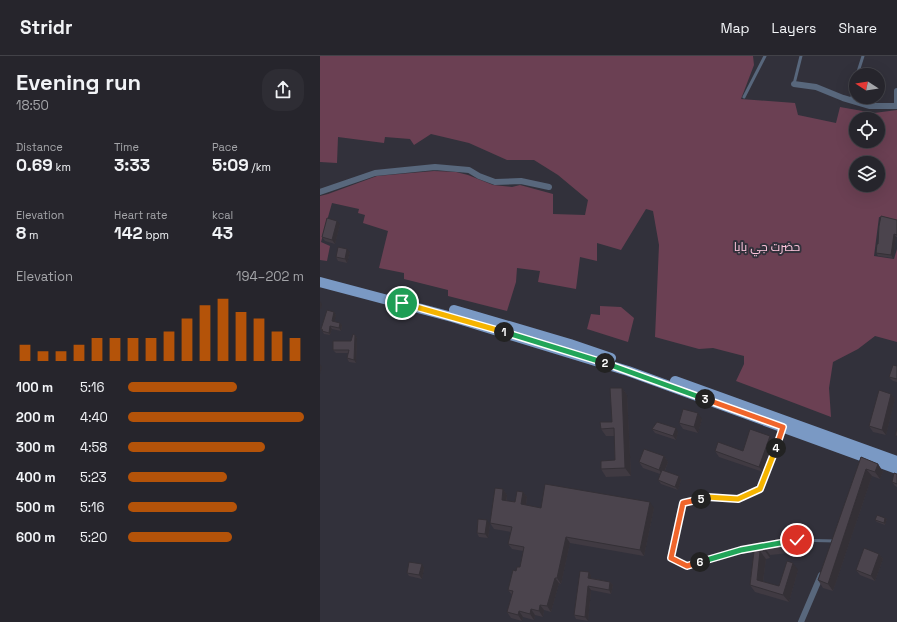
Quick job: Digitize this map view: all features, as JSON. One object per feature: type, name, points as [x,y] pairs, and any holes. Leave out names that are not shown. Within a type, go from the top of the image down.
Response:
[{"type":"main road","points":[[320,276],[458,311],[710,393],[785,424],[894,464]]},
{"type":"main road","points":[[320,282],[566,347]]},
{"type":"main road","points":[[785,424],[863,460],[894,464]]},
{"type":"street","points":[[794,84],[816,86],[849,100]]},
{"type":"street","points":[[862,104],[870,106],[897,106],[897,91]]},
{"type":"street","points":[[320,192],[375,173],[435,167],[469,170],[479,176],[495,182],[521,181],[549,188]]},
{"type":"street","points":[[832,549],[838,534]]},
{"type":"street","points":[[801,622],[823,571]]},
{"type":"lane","points":[[744,97],[765,56]]},
{"type":"lane","points":[[794,84],[801,56]]},
{"type":"lane","points":[[860,68],[864,56]]},
{"type":"lane","points":[[762,546],[741,550],[687,566],[671,558],[683,503],[707,497],[738,499],[760,489],[785,424]]},
{"type":"lane","points":[[790,541],[835,541]]},
{"type":"green space","name":"حضرت جي بابا","points":[[320,56],[753,56],[754,65],[741,99],[795,103],[798,115],[836,123],[840,107],[868,112],[849,112],[849,148],[885,148],[885,112],[882,112],[897,110],[897,220],[879,217],[874,256],[894,259],[897,249],[897,342],[875,336],[858,349],[833,362],[829,388],[831,417],[736,381],[744,364],[744,356],[713,348],[699,349],[655,337],[659,245],[653,211],[646,209],[621,250],[597,243],[597,261],[580,257],[576,289],[538,282],[540,271],[517,268],[516,282],[507,311],[448,296],[448,290],[404,279],[404,273],[379,268],[388,231],[363,223],[365,215],[358,213],[359,209],[332,203],[321,242],[330,246],[327,261],[320,260],[320,196],[377,176],[434,171],[456,172],[493,185],[512,187],[520,185],[553,194],[553,214],[585,215],[588,200],[558,175],[534,160],[507,160],[469,143],[431,134],[414,145],[410,139],[385,137],[384,143],[338,137],[337,163],[320,162]]},
{"type":"green space","points":[[600,306],[621,307],[634,318],[628,342],[587,329],[591,314],[600,315]]},
{"type":"building","points":[[881,216],[897,220],[897,235],[894,234],[891,255],[876,253]]},
{"type":"building","points":[[327,218],[337,221],[332,240],[322,237]]},
{"type":"building","points":[[338,247],[347,249],[345,259],[336,257]]},
{"type":"building","points":[[327,310],[334,312],[332,321],[340,323],[339,328],[330,326],[329,333],[322,331],[323,330],[321,329]]},
{"type":"building","points":[[353,334],[355,335],[354,360],[347,358],[349,350],[333,350],[333,341],[351,341]]},
{"type":"building","points":[[893,365],[897,366],[897,379],[889,377]]},
{"type":"building","points":[[610,388],[622,388],[625,468],[601,469],[601,461],[615,460],[614,428],[601,429],[600,422],[612,422]]},
{"type":"building","points":[[879,390],[891,394],[882,430],[869,426]]},
{"type":"building","points":[[683,409],[698,413],[694,427],[679,423]]},
{"type":"building","points":[[657,422],[676,428],[673,436],[652,429]]},
{"type":"building","points":[[750,429],[770,436],[759,467],[715,451],[718,442],[743,451]]},
{"type":"building","points":[[644,449],[664,456],[659,470],[639,462]]},
{"type":"building","points":[[861,457],[878,464],[875,472],[866,469],[828,584],[818,580]]},
{"type":"building","points":[[662,470],[679,476],[675,487],[658,480]]},
{"type":"building","points":[[894,473],[897,474],[897,484],[892,482]]},
{"type":"building","points":[[545,484],[650,502],[640,550],[566,537],[557,578],[555,578],[547,606],[540,605],[539,611],[531,609],[530,614],[519,611],[518,615],[507,612],[513,591],[508,590],[513,570],[516,571],[517,567],[520,567],[524,547],[508,544],[512,527],[490,523],[495,488],[503,489],[502,500],[515,502],[517,491],[523,492],[521,504],[541,508]]},
{"type":"building","points":[[877,515],[885,518],[884,523],[875,520]]},
{"type":"building","points":[[478,519],[487,520],[485,534],[477,533]]},
{"type":"building","points":[[796,537],[794,544],[765,548],[765,551],[760,551],[757,580],[779,586],[787,561],[793,563],[783,595],[750,585],[755,543]]},
{"type":"building","points":[[864,548],[879,554],[871,576],[856,570]]},
{"type":"building","points":[[409,562],[422,564],[419,575],[407,573]]},
{"type":"building","points":[[580,571],[589,572],[588,578],[610,582],[609,590],[588,586],[585,617],[574,615]]},
{"type":"route","points":[[402,303],[628,371],[783,427],[760,489],[738,499],[707,497],[683,503],[671,558],[687,566],[741,550],[797,540]]}]
